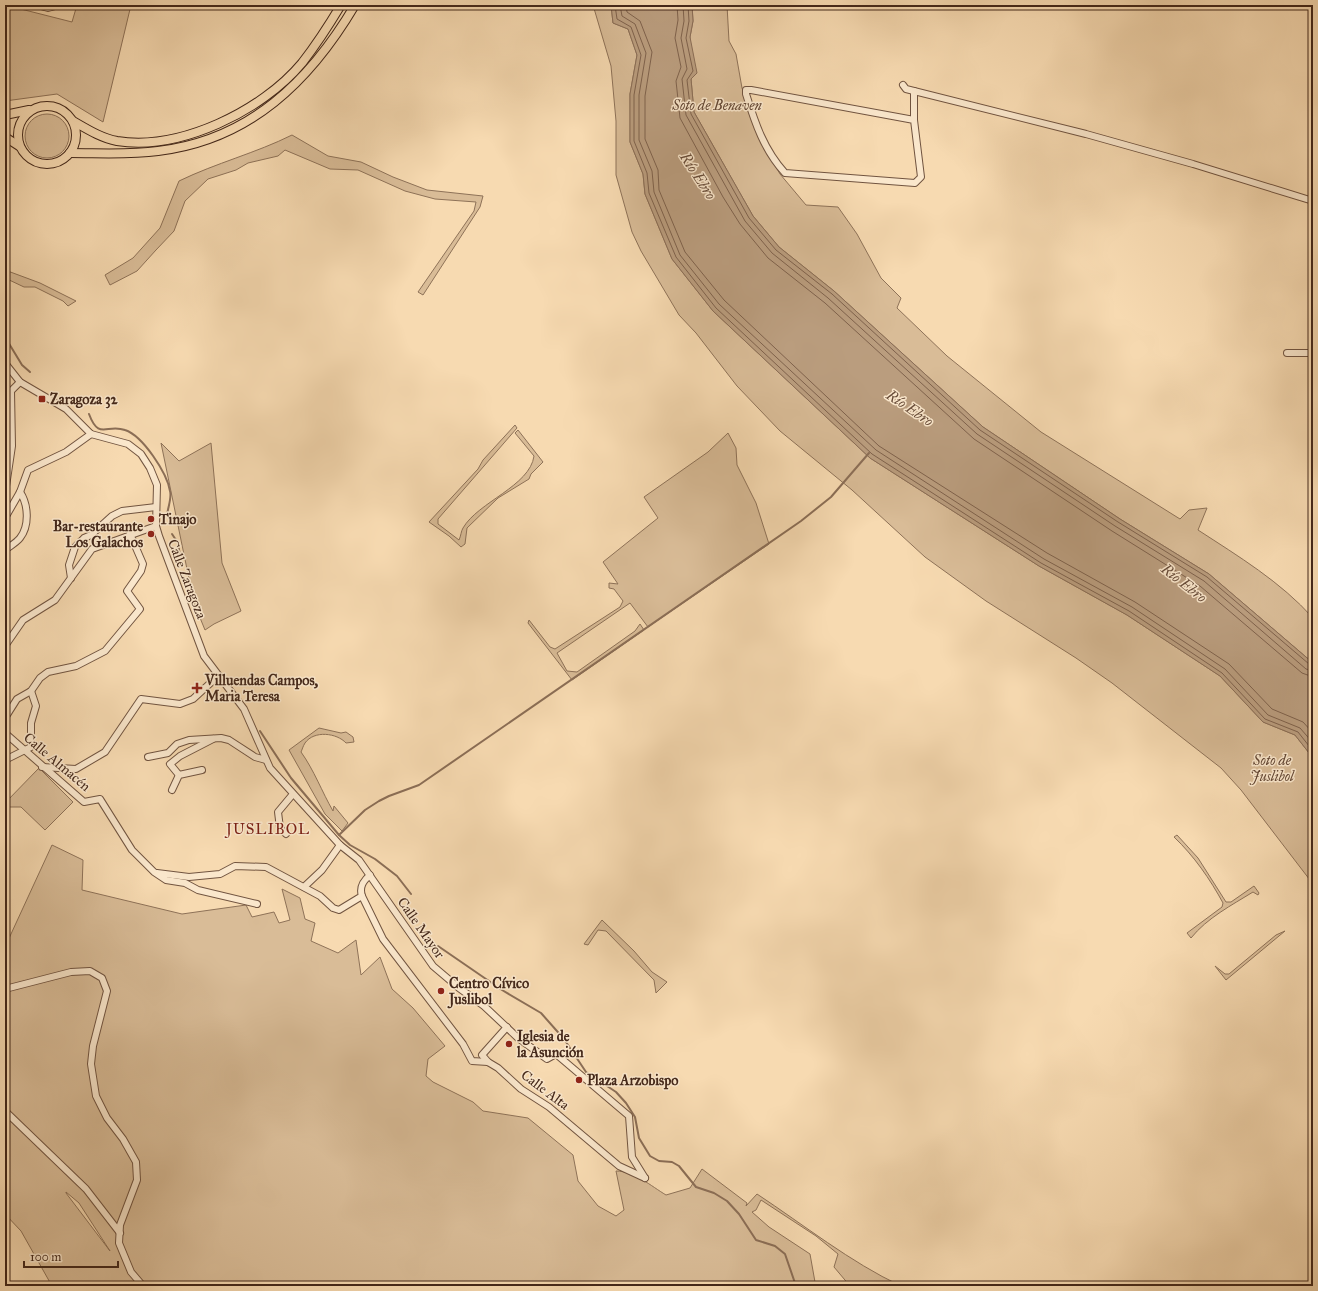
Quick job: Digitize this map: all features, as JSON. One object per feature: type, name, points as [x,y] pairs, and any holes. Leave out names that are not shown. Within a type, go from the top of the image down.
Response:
[{"type":"main road","points":[[73,121],[106,138],[130,142],[169,139],[214,126],[252,106],[301,64],[341,5]]},
{"type":"main road","points":[[70,153],[121,154],[160,151],[201,142],[240,125],[276,102],[308,72],[323,54],[355,5]]},
{"type":"main road","points":[[5,115],[19,113],[34,108],[52,106],[68,114],[73,121],[76,137],[70,153],[60,161],[47,164],[33,161],[27,157],[20,146],[18,133],[21,120],[34,108]]},
{"type":"main road","points":[[5,137],[20,146]]},
{"type":"street","points":[[37,5],[48,8],[59,5]]},
{"type":"street","points":[[903,85],[914,91],[1086,134],[1193,164],[1313,201]]},
{"type":"street","points":[[914,91],[914,120],[921,177],[915,183],[784,173],[770,153],[754,123],[746,90],[914,120]]},
{"type":"street","points":[[1288,354],[1313,353]]},
{"type":"street","name":"Calle Zaragoza","points":[[5,363],[20,382],[66,409],[92,434],[128,444],[141,454],[156,478],[158,491],[156,526],[159,536],[204,656],[244,709],[266,760],[274,774],[334,838]]},
{"type":"street","points":[[5,493],[12,446],[8,391],[20,382]]},
{"type":"street","points":[[5,518],[20,492],[28,470],[66,452],[92,434]]},
{"type":"street","points":[[5,550],[20,537],[25,525],[27,505],[20,492]]},
{"type":"street","points":[[71,578],[69,565],[76,547],[84,538],[91,535],[112,516],[122,511],[156,507]]},
{"type":"street","points":[[5,646],[23,620],[55,600],[92,549],[130,534],[156,526]]},
{"type":"street","points":[[5,718],[17,699],[31,691],[40,678],[48,672],[76,666],[105,651],[140,609],[127,592],[141,571],[143,564],[130,534]]},
{"type":"street","points":[[42,767],[76,769],[105,752],[141,699],[180,704],[193,699],[218,676]]},
{"type":"street","points":[[5,760],[31,746],[31,723],[36,706],[31,691]]},
{"type":"street","name":"Calle Almacén","points":[[5,734],[84,802],[100,799],[132,850],[154,872]]},
{"type":"street","points":[[148,757],[168,753],[181,742],[214,738],[227,739],[255,757],[266,760]]},
{"type":"street","points":[[179,775],[170,764],[180,756],[214,738]]},
{"type":"street","points":[[172,790],[179,775],[202,770]]},
{"type":"street","points":[[286,834],[280,828],[278,812],[293,794]]},
{"type":"street","name":"Calle Mayor","points":[[334,838],[340,845],[359,860],[433,966],[459,988],[489,1010],[518,1038],[547,1060],[556,1054],[629,1116],[632,1157],[645,1178]]},
{"type":"street","points":[[304,887],[322,870],[340,845]]},
{"type":"street","points":[[154,872],[189,877],[220,874],[235,866],[266,868],[320,896],[333,908],[339,910],[362,896],[361,889],[370,875]]},
{"type":"street","points":[[154,872],[166,880],[185,883],[198,890],[257,904]]},
{"type":"street","name":"Calle Alta","points":[[362,896],[383,939],[463,1044],[472,1061],[488,1062],[498,1068],[521,1088],[550,1107],[619,1166],[645,1178]]},
{"type":"street","points":[[5,989],[72,972],[90,971],[102,978],[107,991],[93,1046],[91,1064],[96,1096],[107,1118],[123,1139],[136,1162],[137,1180],[120,1225],[119,1243],[130,1272],[143,1286]]},
{"type":"street","points":[[488,1062],[482,1055],[507,1026]]},
{"type":"street","points":[[5,1111],[86,1189],[120,1234]]},
{"type":"green space","points":[[5,5],[72,22],[77,5],[131,5],[103,122],[57,94],[5,101]]},
{"type":"green space","name":"Soto de Juslibol","points":[[593,5],[611,5],[613,23],[628,29],[637,55],[630,94],[630,142],[643,174],[645,194],[672,259],[713,311],[870,458],[1039,566],[1127,615],[1220,676],[1263,722],[1295,735],[1313,758],[1313,884],[1241,790],[1221,768],[1112,683],[1076,658],[986,601],[925,557],[852,490],[780,431],[737,386],[696,333],[679,315],[641,251],[632,232],[616,175],[616,121],[611,66]]},
{"type":"green space","name":"Soto de Benaven","points":[[692,5],[727,5],[729,41],[736,54],[742,88],[759,138],[780,174],[806,205],[838,207],[857,234],[881,278],[901,298],[897,308],[947,356],[1041,432],[1180,519],[1189,510],[1207,508],[1198,530],[1273,581],[1301,605],[1313,618],[1313,663],[1209,574],[1120,519],[983,427],[834,291],[779,247],[753,216],[694,112],[691,79],[690,37],[693,21]]},
{"type":"green space","points":[[43,114],[51,114],[63,120],[69,132],[69,140],[63,152],[51,158],[43,158],[31,152],[25,140],[25,132],[31,120]]},
{"type":"green space","points":[[292,135],[328,156],[361,162],[393,177],[427,190],[483,196],[480,207],[423,295],[418,292],[474,211],[476,202],[435,199],[405,191],[358,170],[330,169],[285,150],[278,156],[248,163],[236,170],[208,179],[185,201],[174,231],[137,271],[110,285],[105,275],[133,258],[160,228],[179,181]]},
{"type":"green space","points":[[5,270],[40,283],[76,301],[68,306],[63,301],[35,287],[24,287],[5,278]]},
{"type":"green space","points":[[515,425],[517,428],[438,519],[438,524],[459,540],[462,529],[470,519],[514,485],[523,476],[530,467],[534,456],[515,433],[518,430],[543,462],[531,474],[529,479],[498,498],[467,528],[465,544],[461,547],[449,536],[429,522],[478,469],[483,460]]},
{"type":"green space","points":[[728,433],[736,448],[737,465],[756,503],[769,544],[648,627],[630,603],[557,653],[567,671],[577,672],[635,631],[640,624],[644,630],[572,680],[528,623],[529,620],[550,647],[555,649],[620,607],[623,601],[614,589],[609,588],[609,583],[618,584],[603,562],[658,518],[644,497],[708,452]]},
{"type":"green space","points":[[161,443],[179,461],[211,443],[222,563],[241,611],[205,630],[194,603]]},
{"type":"green space","points":[[319,728],[341,733],[346,732],[353,737],[354,742],[346,743],[331,735],[326,734],[314,736],[305,743],[301,752],[310,766],[333,811],[334,806],[348,823],[342,831],[325,814],[289,750]]},
{"type":"green space","points":[[39,768],[73,802],[45,830],[21,807],[5,807],[5,803]]},
{"type":"green space","points":[[1177,835],[1198,858],[1226,902],[1231,902],[1254,886],[1259,893],[1258,895],[1253,892],[1220,912],[1204,924],[1191,938],[1187,933],[1222,907],[1223,903],[1201,868],[1174,837]]},
{"type":"green space","points":[[52,845],[83,860],[82,890],[182,914],[246,905],[252,917],[274,912],[279,923],[290,920],[282,889],[300,898],[305,919],[315,923],[311,941],[338,953],[356,940],[361,975],[380,957],[392,989],[413,1008],[445,1046],[428,1059],[426,1076],[433,1082],[473,1102],[483,1111],[528,1118],[573,1155],[578,1181],[598,1206],[616,1216],[624,1210],[616,1171],[629,1173],[636,1176],[666,1195],[690,1188],[702,1169],[747,1203],[746,1206],[757,1194],[845,1255],[901,1286],[890,1286],[883,1282],[881,1286],[850,1286],[834,1267],[838,1254],[816,1236],[761,1200],[756,1210],[752,1212],[769,1227],[810,1254],[815,1282],[818,1286],[52,1286],[21,1231],[5,1214],[5,947]],"holes":[[[66,1192],[79,1203],[110,1251]]]},
{"type":"green space","points":[[602,920],[634,951],[652,972],[667,982],[656,993],[654,980],[606,931],[598,930],[588,945],[584,944]]},
{"type":"green space","points":[[1285,931],[1226,980],[1215,966],[1225,974],[1229,974],[1276,935]]},
{"type":"water","name":"Río Ebro","points":[[611,5],[692,5],[693,21],[690,37],[697,73],[691,79],[694,112],[753,216],[779,247],[834,291],[983,427],[1120,519],[1209,574],[1313,663],[1313,758],[1295,735],[1263,722],[1220,676],[1127,615],[1039,566],[870,458],[713,311],[672,259],[645,194],[643,174],[630,142],[630,94],[637,55],[628,29],[613,23]]},
{"type":"waterway","points":[[5,337],[22,365],[30,372]]},
{"type":"waterway","points":[[89,414],[96,427],[104,430],[113,428],[125,430],[139,440],[153,456],[168,483],[170,491],[171,497],[167,515]]},
{"type":"waterway","points":[[339,835],[365,810],[389,796],[419,785],[801,521],[831,497],[869,453]]},
{"type":"waterway","points":[[172,534],[178,543],[180,556]]},
{"type":"waterway","points":[[260,731],[291,778],[339,835],[350,845],[375,859],[397,876],[411,894]]},
{"type":"waterway","points":[[438,946],[502,990],[541,1013],[564,1039],[586,1072],[616,1092],[626,1103],[635,1117],[639,1138],[650,1156],[659,1161],[672,1162],[679,1166],[696,1187],[714,1193],[727,1201],[739,1214],[756,1240],[775,1246],[785,1254],[796,1286]]},
{"type":"place","name":"Zaragoza 32","points":[[42,399]]},
{"type":"place","name":"Tinajo","points":[[151,519]]},
{"type":"place","name":"Bar-restaurante Los Galachos","points":[[151,534]]},
{"type":"place","name":"Villuendas Campos, Maria Teresa","points":[[197,688]]},
{"type":"place","name":"Centro Cívico Juslibol","points":[[441,991]]},
{"type":"place","name":"Iglesia de la Asunción","points":[[509,1044]]},
{"type":"place","name":"Plaza Arzobispo","points":[[579,1080]]},
{"type":"district","name":"JUSLIBOL","points":[[268,829]]}]
